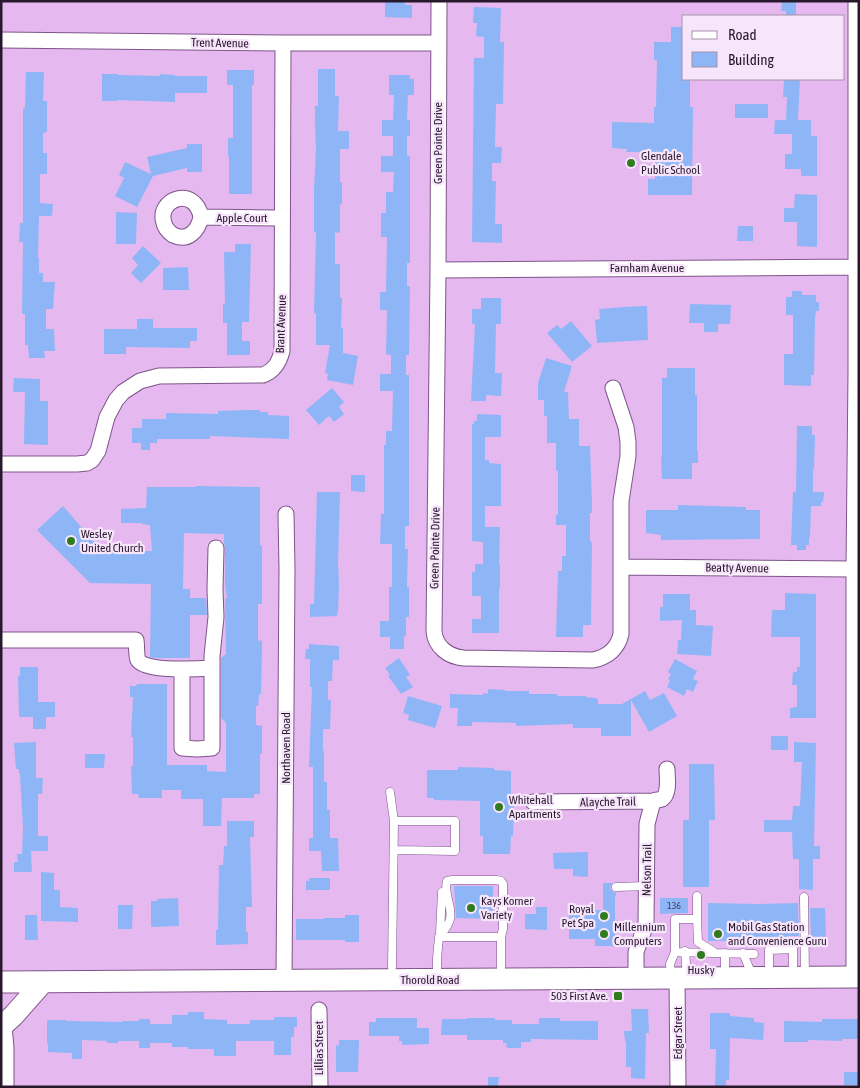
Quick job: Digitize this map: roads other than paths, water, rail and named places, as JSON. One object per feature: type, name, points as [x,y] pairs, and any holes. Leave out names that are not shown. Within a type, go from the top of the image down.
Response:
[{"type":"street","name":"Green Pointe Drive","points":[[438,1],[438,270],[434,635],[438,644],[445,652],[464,658],[593,660],[604,656],[616,646],[621,634],[622,501],[628,442],[626,426],[613,388]]},
{"type":"street","points":[[856,1],[857,372],[854,569],[856,977]]},
{"type":"street","name":"Trent Avenue","points":[[1,40],[283,44],[438,43]]},
{"type":"street","name":"Brant Avenue","points":[[1,464],[87,463],[92,460],[98,451],[107,417],[116,400],[122,392],[140,381],[159,376],[263,376],[272,371],[278,363],[282,351],[283,44]]},
{"type":"street","name":"Apple Court","points":[[202,217],[282,218]]},
{"type":"street","name":"Farnham Avenue","points":[[438,270],[856,267]]},
{"type":"street","name":"Northaven Road","points":[[284,981],[286,935],[286,514]]},
{"type":"street","points":[[182,669],[182,748],[212,748],[212,668],[216,617],[216,548]]},
{"type":"street","name":"Beatty Avenue","points":[[621,567],[854,569]]},
{"type":"street","points":[[1,640],[136,640],[138,659],[142,665],[182,669],[212,668]]},
{"type":"street","name":"Nelson Trail","points":[[636,979],[636,952],[646,924],[647,824],[653,801],[665,795],[668,786],[667,769]]},
{"type":"street","name":"Alayche Trail","points":[[533,802],[653,801]]},
{"type":"street","name":"Thorold Road","points":[[1,982],[856,977]]},
{"type":"street","name":"Edgar Street","points":[[678,978],[678,1087]]},
{"type":"street","points":[[3,1087],[1,1026],[14,1015],[43,982]]},
{"type":"street","name":"Lillias Street","points":[[319,1010],[320,1087]]},
{"type":"lane","points":[[390,792],[394,821],[392,966]]},
{"type":"lane","points":[[394,821],[455,821],[455,851],[394,850]]},
{"type":"lane","points":[[437,980],[439,940],[450,920],[447,881],[497,880],[503,884],[501,980]]},
{"type":"lane","points":[[616,887],[646,886]]},
{"type":"lane","points":[[697,896],[698,942],[715,952]]},
{"type":"lane","points":[[799,978],[804,897]]},
{"type":"lane","points":[[678,978],[670,964],[675,952],[675,919],[698,919]]},
{"type":"lane","points":[[439,940],[501,937]]},
{"type":"lane","points":[[761,978],[768,950],[793,949],[799,978]]},
{"type":"lane","points":[[678,978],[685,951]]},
{"type":"lane","points":[[675,952],[754,954]]},
{"type":"lane","points":[[725,953],[725,978]]},
{"type":"lane","points":[[743,953],[761,978]]},
{"type":"place","name":"Glendale Public School","points":[[631,163]]},
{"type":"place","name":"Wesley United Church","points":[[71,541]]},
{"type":"place","name":"Whitehall Apartments","points":[[499,807]]},
{"type":"place","name":"Kays Korner Variety","points":[[471,908]]},
{"type":"place","name":"Royal Pet Spa","points":[[604,916]]},
{"type":"place","name":"Millennium Computers","points":[[604,934]]},
{"type":"place","name":"Mobil Gas Station and Convenience Guru","points":[[718,934]]},
{"type":"place","name":"Husky","points":[[701,955]]},
{"type":"place","name":"503 First Ave.","points":[[618,996]]}]
